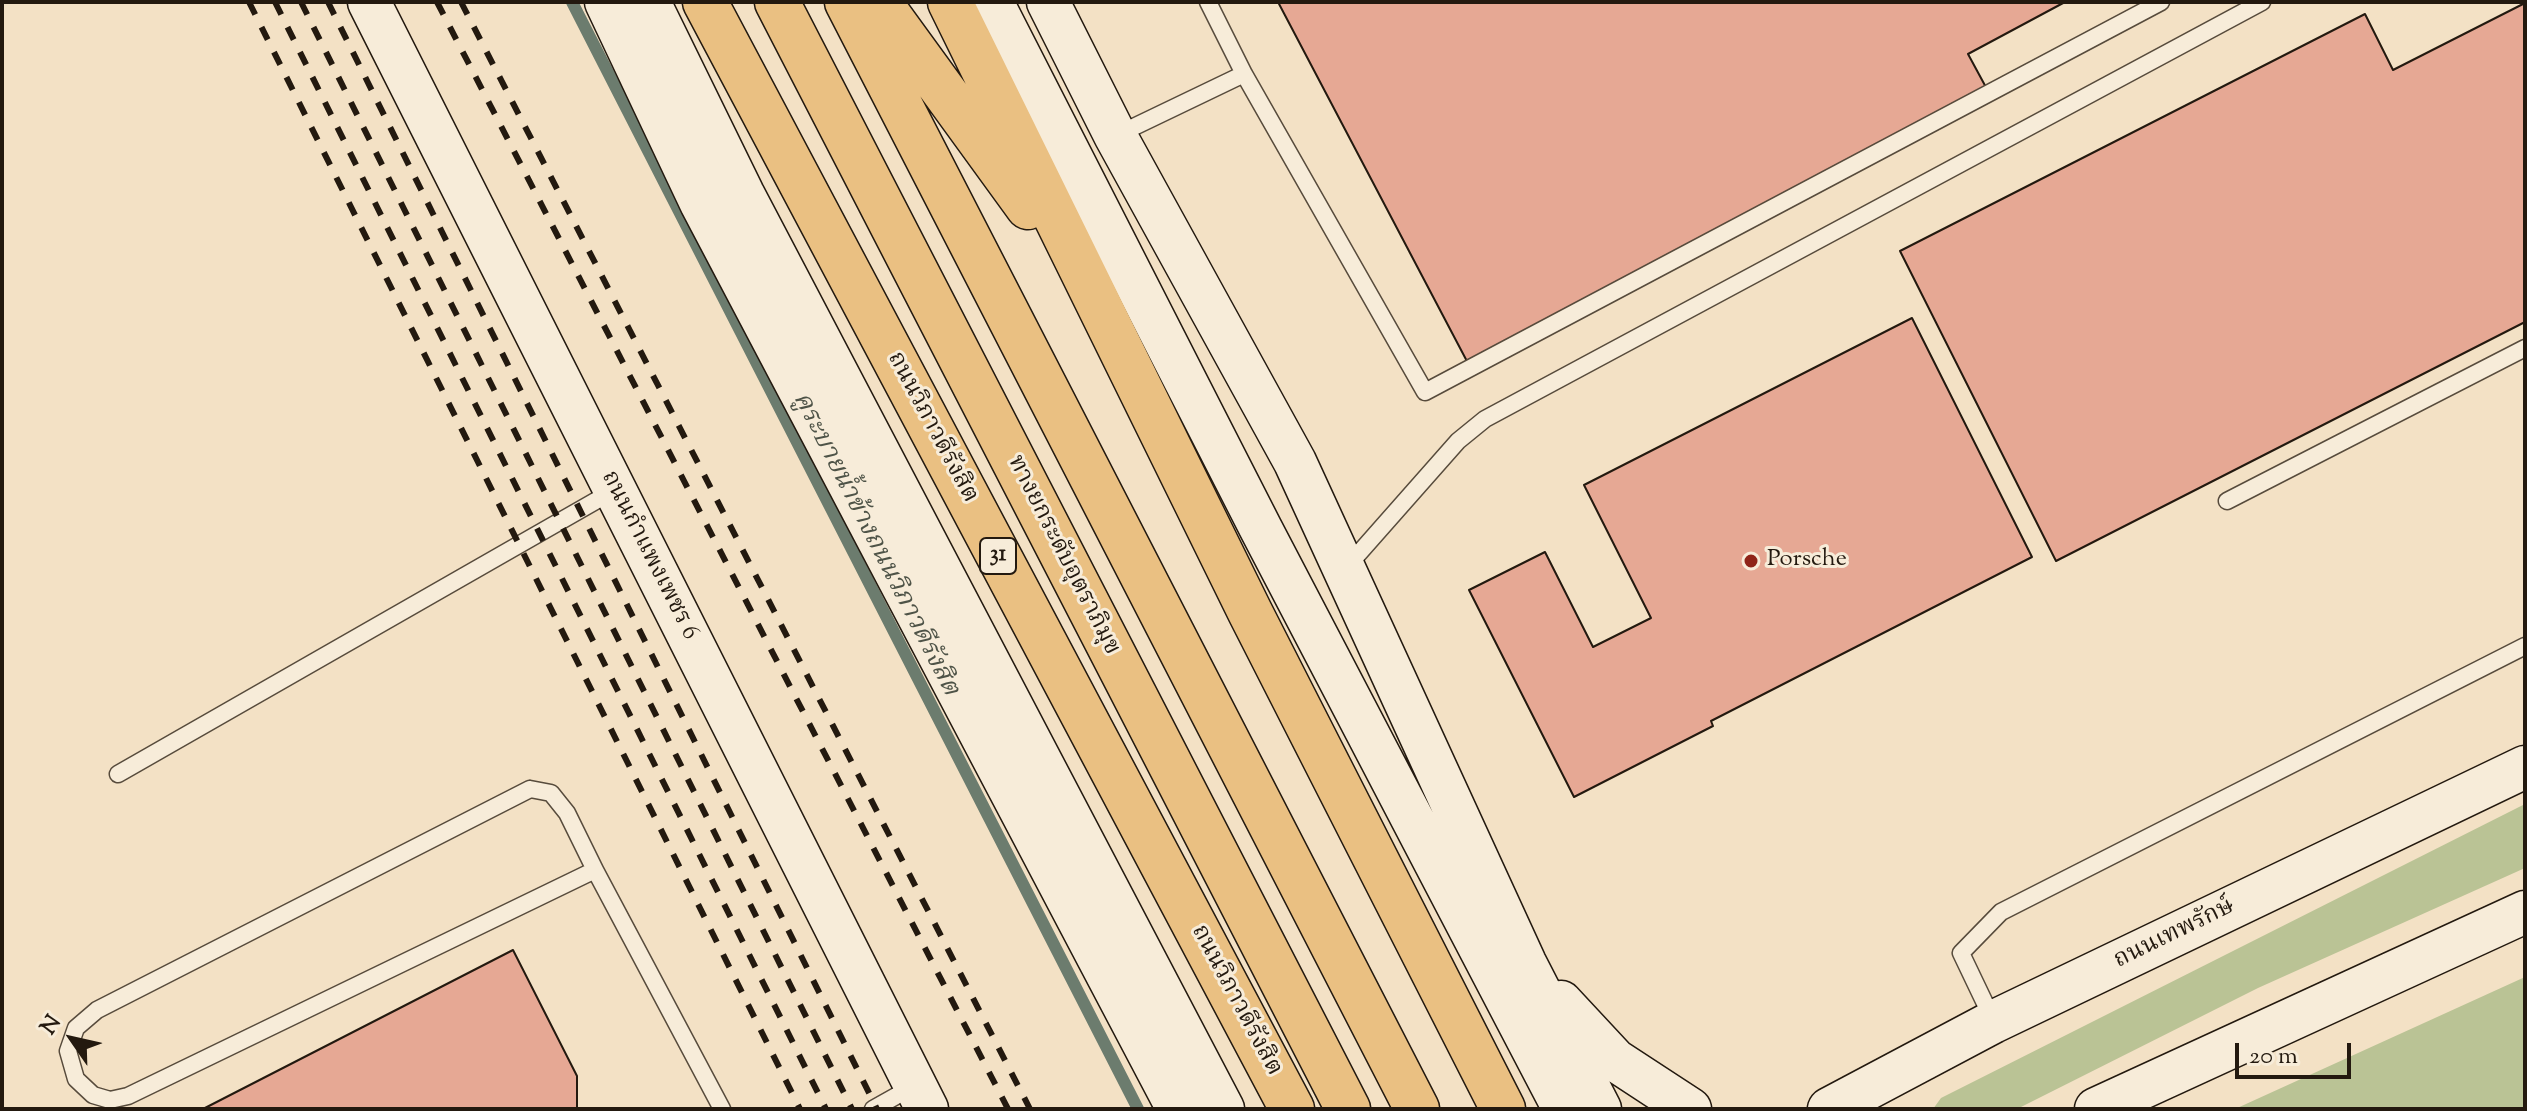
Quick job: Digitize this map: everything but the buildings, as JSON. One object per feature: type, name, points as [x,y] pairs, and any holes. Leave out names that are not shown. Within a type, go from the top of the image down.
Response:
[{"type":"highway","name":"ถนนวิภาวดีรังสิต","points":[[705,2],[1292,1109]]},
{"type":"highway","name":"ทางยกระดับอุตราภิมุข","points":[[777,2],[1348,1109]]},
{"type":"highway","points":[[847,2],[1417,1109]]},
{"type":"highway","points":[[872,2],[943,148],[1442,1109]]},
{"type":"highway","points":[[879,2],[1099,305]]},
{"type":"highway","points":[[950,2],[1250,612],[1503,1109]]},
{"type":"main road","name":"ถนนกำแพงเพชร 6","points":[[369,2],[921,1097]]},
{"type":"main road","points":[[606,2],[701,203],[1178,1109]]},
{"type":"main road","points":[[649,2],[743,194],[1223,1109]]},
{"type":"main road","points":[[992,2],[1564,1109]]},
{"type":"main road","points":[[1048,2],[1115,135],[1295,462],[1525,963],[1600,1109]]},
{"type":"main road","name":"ถนนเทพรักษ์","points":[[1829,1109],[1885,1094],[1993,1022],[2525,767]]},
{"type":"main road","points":[[2096,1109],[2525,912]]},
{"type":"main road","points":[[1525,963],[1615,1060],[1690,1109]]},
{"type":"lane","points":[[1208,2],[1244,74],[1425,392],[2161,2]]},
{"type":"lane","points":[[1344,571],[1458,441],[1485,419],[2262,2]]},
{"type":"lane","points":[[1115,135],[1244,74]]},
{"type":"lane","points":[[2227,501],[2525,348]]},
{"type":"lane","points":[[118,774],[615,490]]},
{"type":"lane","points":[[1993,1022],[1961,953],[2001,912],[2525,646]]},
{"type":"lane","points":[[595,870],[128,1096],[110,1100],[93,1095],[76,1079],[68,1051],[76,1028],[97,1010],[530,789],[551,793],[567,813],[722,1109]]},
{"type":"lane","points":[[873,1109],[921,1097]]},
{"type":"green space","points":[[2525,804],[2525,868],[2258,988],[2017,1109],[1933,1109],[1941,1098]]},
{"type":"green space","points":[[2525,977],[2525,1109],[2235,1109]]},
{"type":"waterway","name":"คูระบายน้ำข้างถนนวิภาวดีรังสิต","points":[[572,2],[1138,1109]]},
{"type":"railway","points":[[249,2],[800,1109]]},
{"type":"railway","points":[[275,2],[826,1109]]},
{"type":"railway","points":[[301,2],[852,1109]]},
{"type":"railway","points":[[328,2],[877,1109]]},
{"type":"railway","points":[[437,2],[1008,1109]]},
{"type":"railway","points":[[461,2],[1030,1109]]},
{"type":"place","name":"Porsche","points":[[1751,561]]}]
